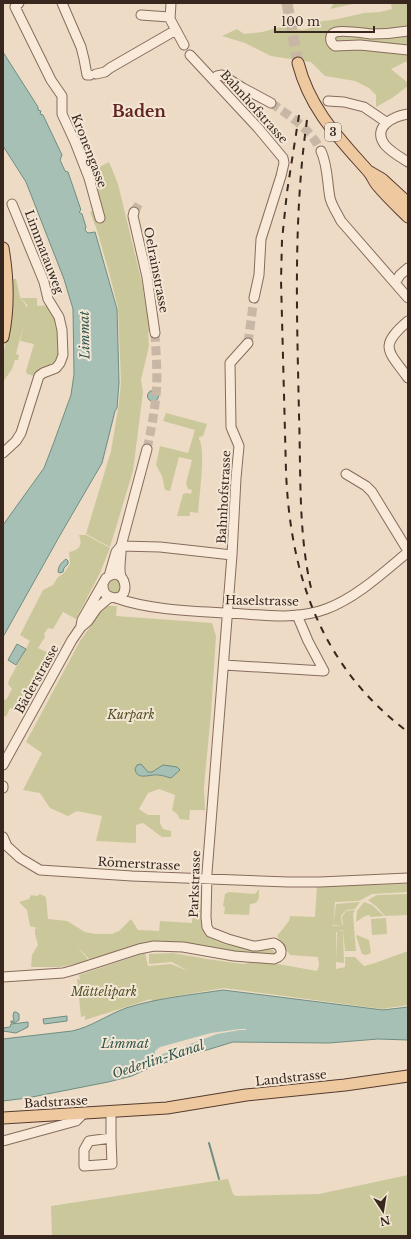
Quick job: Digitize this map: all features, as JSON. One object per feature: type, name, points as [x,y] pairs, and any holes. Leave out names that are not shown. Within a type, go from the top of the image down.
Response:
[{"type":"main road","name":"3","points":[[298,63],[306,86],[322,115],[336,136],[369,172],[376,185],[408,217]]},
{"type":"main road","name":"3","points":[[369,172],[382,179],[408,203]]},
{"type":"main road","points":[[3,248],[6,271],[7,304],[3,336]]},
{"type":"main road","name":"Landstrasse","points":[[178,1106],[246,1095],[345,1085],[408,1076]]},
{"type":"main road","name":"Badstrasse","points":[[3,1118],[83,1114],[178,1106]]},
{"type":"street","points":[[62,3],[81,47],[87,75],[105,72],[176,30]]},
{"type":"street","points":[[171,3],[169,17],[184,45]]},
{"type":"street","name":"Kronengasse","points":[[17,5],[51,80],[62,96],[62,114],[76,142],[89,178],[100,218]]},
{"type":"street","points":[[141,15],[169,17]]},
{"type":"street","points":[[408,31],[372,34],[339,32],[333,34],[330,40],[335,46],[360,45],[408,50]]},
{"type":"street","name":"Bahnhofstrasse","points":[[190,55],[282,156],[284,163],[261,239],[259,275],[254,298]]},
{"type":"street","points":[[214,80],[217,76],[222,75],[243,88],[272,102]]},
{"type":"street","points":[[328,101],[344,102],[362,106],[386,122]]},
{"type":"street","points":[[407,115],[395,117],[386,122],[382,127],[381,137],[388,148],[408,162]]},
{"type":"street","points":[[321,151],[325,162],[330,198],[336,212],[341,220],[408,298]]},
{"type":"street","name":"Limmatauweg","points":[[3,453],[16,441],[21,433],[39,376],[56,368],[63,356],[61,323],[57,312],[48,299],[44,282],[12,204]]},
{"type":"street","name":"Oelrainstrasse","points":[[134,212],[133,216],[147,277],[155,333]]},
{"type":"street","points":[[395,283],[400,275],[408,268]]},
{"type":"street","points":[[395,283],[401,281],[408,275]]},
{"type":"street","points":[[408,321],[396,332],[390,340],[389,346],[389,352],[408,378]]},
{"type":"street","name":"Bahnhofstrasse","points":[[227,613],[239,446],[231,427],[230,363],[248,343]]},
{"type":"street","points":[[121,546],[116,552],[108,576],[103,585],[104,593],[113,598],[122,594],[126,588],[120,572],[122,554],[121,546],[147,449]]},
{"type":"street","points":[[346,474],[366,486],[372,492],[408,551]]},
{"type":"street","points":[[121,546],[160,547],[232,555]]},
{"type":"street","name":"Haselstrasse","points":[[113,598],[160,608],[271,616],[297,615],[321,610],[344,600],[370,582],[408,551]]},
{"type":"street","points":[[108,576],[115,575],[121,577]]},
{"type":"street","name":"Bäderstrasse","points":[[81,627],[82,620],[103,585]]},
{"type":"street","name":"Haselstrasse","points":[[126,588],[144,604]]},
{"type":"street","name":"Bäderstrasse","points":[[3,765],[63,656],[81,627],[88,621],[99,606],[113,598]]},
{"type":"street","name":"Parkstrasse","points":[[3,977],[74,970],[139,949],[154,946],[183,947],[234,956],[274,959],[282,953],[281,948],[274,943],[253,946],[210,932],[206,925],[206,873],[227,613]]},
{"type":"street","points":[[224,665],[317,672],[324,671],[297,615]]},
{"type":"street","name":"Römerstrasse","points":[[3,837],[7,846],[20,858],[40,870],[132,876],[288,882],[408,878]]},
{"type":"street","points":[[111,1112],[111,1138]]},
{"type":"street","points":[[3,1141],[76,1121],[83,1114]]},
{"type":"green space","points":[[334,3],[408,3],[408,62],[391,69],[408,83],[408,86],[392,98],[376,107],[376,95],[369,88],[355,81],[325,76],[311,62],[271,56],[245,43],[222,36],[237,29],[244,34],[262,32],[281,27],[303,30],[311,28],[310,23],[392,9],[391,4],[353,4],[330,9]]},
{"type":"green space","points":[[109,162],[118,184],[142,283],[150,331],[148,332],[149,346],[141,380],[143,392],[133,471],[110,547],[86,534],[111,451],[121,382],[118,308],[97,230],[90,212],[100,208],[90,172]]},
{"type":"green space","points":[[12,279],[16,279],[20,297],[27,307],[28,306],[21,298],[37,298],[37,306],[49,305],[58,320],[60,356],[58,362],[34,376],[27,374],[26,371],[34,344],[20,341],[24,323],[16,354],[19,355],[18,360],[15,360],[12,369],[3,382],[3,356],[12,306]]},
{"type":"green space","points":[[166,413],[207,424],[203,436],[199,437],[202,463],[198,513],[190,512],[190,516],[177,516],[183,494],[191,494],[192,490],[188,489],[186,483],[192,460],[179,457],[170,491],[165,490],[162,476],[156,465],[160,446],[188,453],[195,430],[163,421]]},
{"type":"green space","points":[[79,535],[86,535],[110,548],[100,573],[76,619],[63,612],[53,629],[48,628],[44,634],[45,637],[38,648],[55,656],[35,695],[26,690],[18,702],[22,703],[18,711],[10,708],[6,717],[3,715],[3,699],[6,700],[12,689],[8,684],[9,680],[30,641],[20,635],[43,590],[53,585],[70,564],[69,552],[78,549],[81,542]]},
{"type":"green space","points":[[114,580],[119,582],[121,587],[119,592],[114,594],[109,592],[107,587],[109,582]]},
{"type":"green space","name":"Kurpark","points":[[108,606],[117,606],[116,616],[212,623],[216,636],[204,787],[205,810],[190,810],[189,820],[180,819],[172,810],[175,795],[159,789],[148,793],[139,809],[148,815],[160,815],[160,823],[163,829],[171,831],[171,837],[162,837],[143,823],[136,825],[136,843],[96,841],[102,816],[77,811],[68,816],[50,808],[40,793],[23,790],[42,753],[26,742],[80,641],[102,610]]},
{"type":"green space","name":"Mättelipark","points":[[408,884],[408,892],[372,894],[359,901],[335,902],[333,926],[343,925],[342,917],[346,911],[355,910],[353,914],[356,951],[345,951],[343,930],[339,930],[343,931],[344,963],[336,962],[336,969],[345,967],[345,957],[355,957],[364,966],[408,951],[408,1005],[382,1009],[224,988],[165,998],[152,1002],[151,999],[85,1020],[85,1015],[81,1017],[77,979],[80,980],[79,975],[145,953],[148,966],[171,964],[188,971],[172,962],[149,964],[149,954],[173,953],[243,964],[261,961],[317,971],[319,966],[318,957],[290,955],[277,936],[289,921],[290,916],[315,917],[317,886]],"holes":[[[336,932],[337,932],[336,962]]]},
{"type":"green space","points":[[196,887],[203,887],[203,930],[209,938],[224,944],[249,949],[263,948],[273,950],[275,953],[270,955],[228,951],[190,945],[90,960],[77,946],[89,961],[60,967],[31,967],[32,955],[38,945],[35,928],[41,929],[30,926],[27,910],[19,902],[29,899],[31,895],[37,896],[40,894],[46,897],[48,919],[67,921],[85,932],[95,934],[112,934],[119,931],[131,919],[138,930],[159,931],[160,921],[192,923]]},
{"type":"green space","points":[[259,889],[258,900],[256,903],[250,904],[249,915],[224,914],[225,907],[223,906],[225,894],[229,892],[255,894]]},
{"type":"green space","points":[[408,894],[408,915],[385,916],[368,900],[377,895]]},
{"type":"green space","points":[[360,902],[355,909],[346,910],[341,916],[342,925],[333,925],[336,904]]},
{"type":"green space","points":[[364,902],[372,905],[384,916],[365,916],[356,922],[357,911]]},
{"type":"green space","points":[[386,918],[387,934],[372,935],[371,919]]},
{"type":"green space","points":[[357,935],[369,940],[371,953],[366,955],[362,954],[356,936]]},
{"type":"green space","points":[[408,1175],[408,1236],[52,1236],[51,1206],[228,1179],[233,1194],[236,1196],[319,1194]]},
{"type":"water","name":"Limmat","points":[[3,52],[38,107],[38,110],[41,111],[40,114],[43,115],[62,155],[60,160],[65,171],[68,172],[81,210],[79,212],[82,214],[86,227],[85,230],[88,233],[95,232],[117,309],[119,383],[117,408],[102,463],[3,637],[3,525],[44,468],[71,395],[74,374],[73,309],[64,279],[26,182],[3,146]]},
{"type":"water","points":[[151,391],[155,391],[157,392],[157,400],[151,401],[148,398],[148,394]]},
{"type":"water","points":[[66,559],[68,564],[64,568],[63,572],[59,573],[58,571],[60,566]]},
{"type":"water","points":[[17,644],[26,649],[16,665],[8,660]]},
{"type":"water","points":[[141,764],[148,772],[152,772],[163,765],[177,767],[180,770],[171,778],[160,775],[141,776],[136,773],[135,769],[137,765]]},
{"type":"water","name":"Limmat","points":[[223,990],[383,1010],[408,1007],[408,1040],[378,1039],[329,1043],[233,1042],[151,1067],[132,1076],[27,1098],[3,1101],[3,1039],[72,1031],[86,1027],[126,1008],[174,997]]},
{"type":"water","points":[[14,1012],[19,1014],[19,1020],[11,1023],[11,1021],[14,1021]]},
{"type":"water","points":[[67,1016],[67,1021],[44,1024],[43,1019]]},
{"type":"water","points":[[28,1022],[28,1027],[16,1033],[3,1031],[3,1028],[10,1027],[11,1024]]},
{"type":"pier","points":[[240,1029],[246,1030],[217,1034],[185,1046],[186,1057],[183,1047],[172,1051],[174,1060],[170,1062],[168,1052],[155,1057],[155,1051],[160,1047],[211,1033]]},
{"type":"waterway","points":[[209,1143],[219,1179]]},
{"type":"tunnel","points":[[287,3],[298,63]]},
{"type":"tunnel","points":[[271,103],[293,118],[306,130],[312,136],[321,151]]},
{"type":"tunnel","points":[[134,212],[140,202]]},
{"type":"tunnel","points":[[248,343],[254,298]]},
{"type":"tunnel","points":[[147,449],[157,388],[155,333]]},
{"type":"railway","points":[[299,115],[287,192],[282,240],[281,280],[286,471],[289,509],[295,547],[303,582],[316,616],[332,648],[353,678],[378,706],[408,732]]},
{"type":"railway","points":[[307,120],[298,230],[297,304],[302,527],[304,549],[312,592]]},
{"type":"district","name":"Baden","points":[[139,111]]},
{"type":"water label","name":"Oederlin-Kanal","points":[[158,1059]]}]
